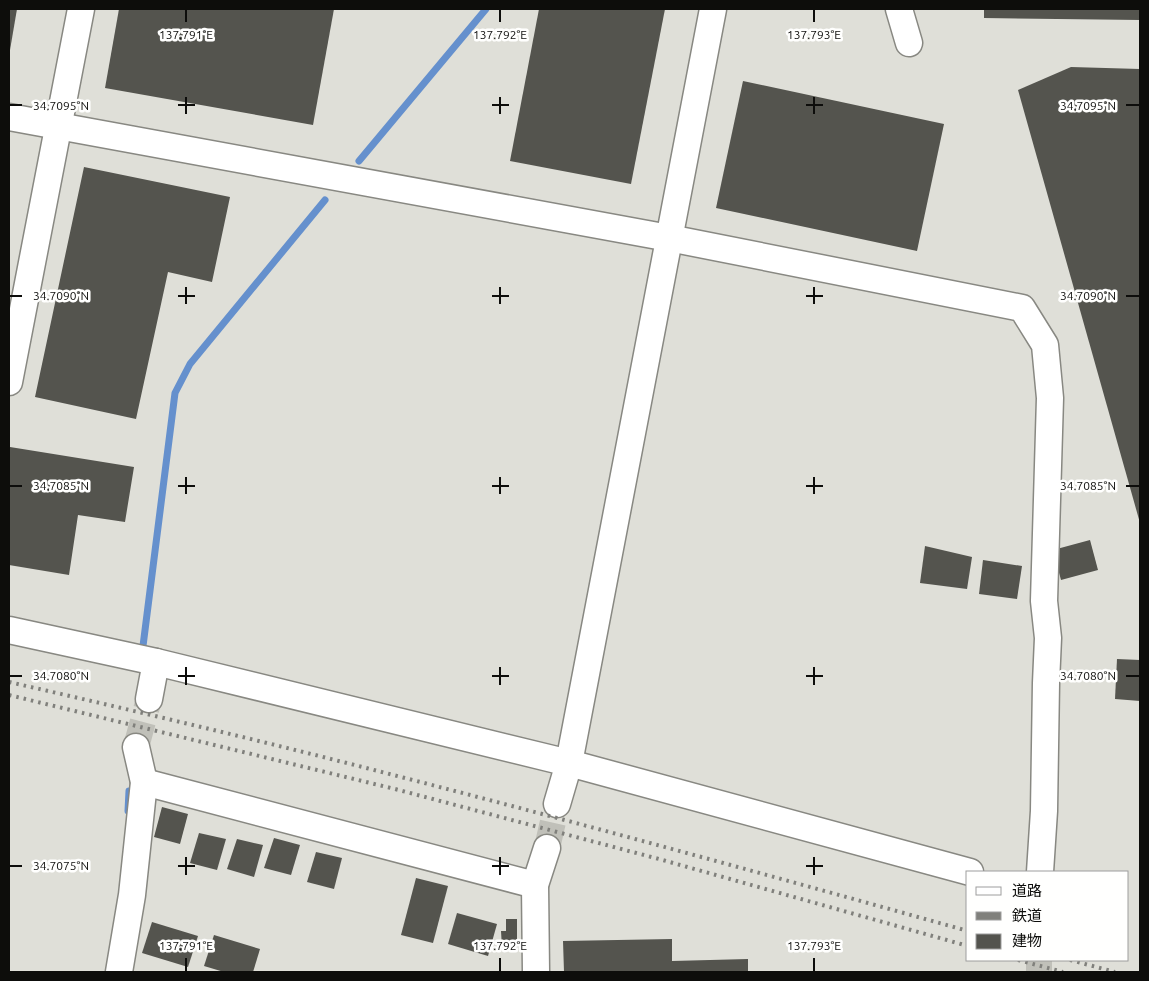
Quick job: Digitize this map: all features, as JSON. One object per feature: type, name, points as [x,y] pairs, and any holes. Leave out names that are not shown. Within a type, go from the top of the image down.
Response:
[{"type":"street","points":[[9,382],[81,9]]},
{"type":"street","points":[[557,804],[569,763],[713,9]]},
{"type":"street","points":[[900,9],[909,43]]},
{"type":"street","points":[[9,117],[59,128],[669,238],[1022,308],[1045,345],[1050,398],[1044,601],[1048,638],[1044,811],[1040,871]]},
{"type":"street","points":[[9,630],[156,662],[569,763],[966,871]]},
{"type":"street","points":[[149,699],[156,662]]},
{"type":"street","points":[[119,972],[132,895],[144,782],[136,746]]},
{"type":"street","points":[[144,782],[535,885]]},
{"type":"street","points":[[536,972],[535,885],[547,848]]},
{"type":"building","points":[[9,9],[17,9],[10,50],[9,50]]},
{"type":"building","points":[[119,9],[334,9],[313,125],[105,88]]},
{"type":"building","points":[[539,9],[665,9],[631,184],[510,161]]},
{"type":"building","points":[[984,9],[1140,9],[1140,20],[984,18]]},
{"type":"building","points":[[1071,67],[1140,69],[1140,523],[1018,90]]},
{"type":"building","points":[[743,81],[944,124],[917,251],[716,208]]},
{"type":"building","points":[[84,167],[230,197],[212,282],[168,272],[136,419],[35,397]]},
{"type":"building","points":[[10,447],[134,467],[125,522],[78,515],[69,575],[9,565]]},
{"type":"building","points":[[1090,540],[1098,570],[1061,580],[1053,550]]},
{"type":"building","points":[[925,546],[972,557],[967,589],[920,583]]},
{"type":"building","points":[[983,560],[1022,566],[1017,599],[979,594]]},
{"type":"building","points":[[1117,659],[1140,660],[1140,701],[1115,699]]},
{"type":"building","points":[[162,807],[188,814],[180,844],[154,837]]},
{"type":"building","points":[[199,833],[226,839],[217,870],[190,863]]},
{"type":"building","points":[[274,838],[300,845],[291,875],[264,868]]},
{"type":"building","points":[[237,839],[263,845],[254,877],[227,869]]},
{"type":"building","points":[[316,852],[342,858],[334,889],[307,882]]},
{"type":"building","points":[[416,878],[448,886],[433,943],[401,935]]},
{"type":"building","points":[[457,913],[497,924],[488,956],[448,944]]},
{"type":"building","points":[[506,919],[517,919],[517,948],[502,948],[501,931],[506,931]]},
{"type":"building","points":[[152,922],[198,936],[188,967],[142,953]]},
{"type":"building","points":[[214,935],[260,949],[253,972],[224,972],[204,966]]},
{"type":"building","points":[[672,939],[672,961],[748,959],[748,972],[564,972],[563,941]]},
{"type":"waterway","points":[[359,161],[486,9]]},
{"type":"waterway","points":[[143,646],[175,393],[190,364],[325,200]]},
{"type":"waterway","points":[[128,811],[129,791]]},
{"type":"tunnel","points":[[136,747],[149,699]]},
{"type":"tunnel","points":[[547,848],[557,804]]},
{"type":"tunnel","points":[[1039,961],[1039,972]]},
{"type":"railway","points":[[9,682],[401,777],[685,852],[966,930]]},
{"type":"railway","points":[[9,695],[395,789],[659,859],[966,945]]},
{"type":"railway","points":[[1022,961],[1063,972]]},
{"type":"railway","points":[[1074,961],[1115,972]]}]
